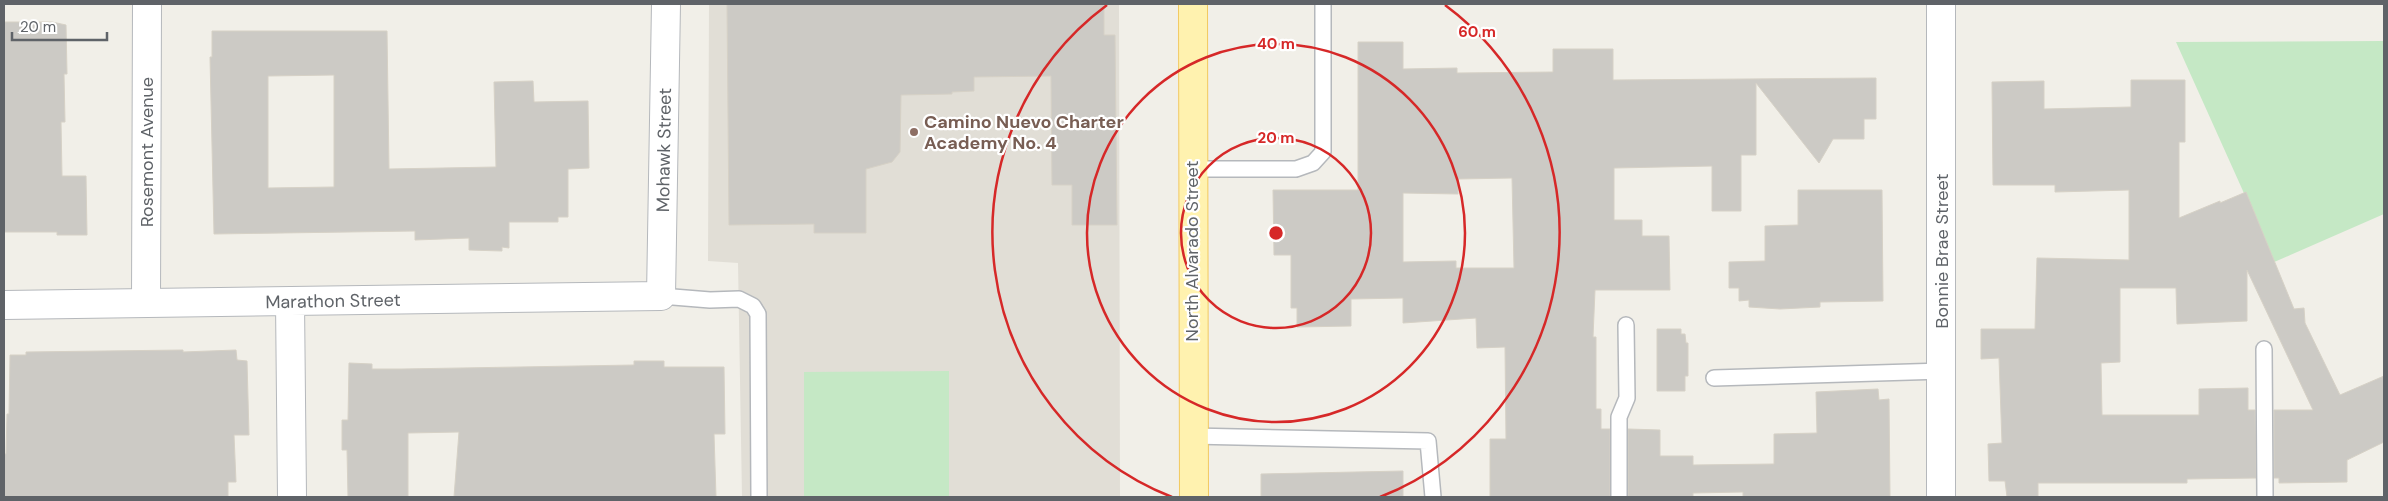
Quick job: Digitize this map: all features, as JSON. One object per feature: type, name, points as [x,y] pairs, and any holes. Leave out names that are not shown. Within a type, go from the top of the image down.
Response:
[{"type":"main road","name":"North Alvarado Street","points":[[1193,4],[1192,436],[1194,497]]},
{"type":"street","name":"Rosemont Avenue","points":[[146,301],[147,4]]},
{"type":"street","name":"Mohawk Street","points":[[662,296],[666,4]]},
{"type":"street","name":"Bonnie Brae Street","points":[[1941,4],[1942,497]]},
{"type":"street","name":"Marathon Street","points":[[4,305],[146,301],[290,302],[662,296]]},
{"type":"street","points":[[290,302],[292,497]]},
{"type":"lane","points":[[1192,169],[1296,169],[1313,163],[1323,152],[1323,4]]},
{"type":"lane","points":[[662,296],[710,300],[740,299],[753,306],[758,314],[759,497]]},
{"type":"lane","points":[[1619,497],[1619,417],[1627,398],[1626,325]]},
{"type":"lane","points":[[2264,349],[2265,497]]},
{"type":"lane","points":[[1714,378],[1943,371]]},
{"type":"lane","points":[[1192,436],[1428,441],[1433,497]]},
{"type":"shaded area","name":"Camino Nuevo Charter Academy No. 4","points":[[709,4],[1119,4],[1120,497],[742,497],[738,263],[708,261]]},
{"type":"green space","points":[[2384,41],[2384,214],[2272,263],[2243,191],[2176,42]]},
{"type":"green space","points":[[949,371],[949,497],[804,497],[804,372]]},
{"type":"building","points":[[727,4],[1104,4],[1104,35],[1115,35],[1117,225],[1072,225],[1072,185],[1052,185],[1051,76],[974,77],[974,91],[952,92],[952,94],[901,95],[900,152],[892,162],[866,169],[866,233],[814,233],[814,224],[729,225]]},
{"type":"building","points":[[4,22],[52,22],[66,25],[67,74],[64,74],[65,122],[61,122],[62,176],[86,176],[87,235],[57,235],[57,232],[4,232]]},
{"type":"building","points":[[212,31],[387,31],[389,169],[496,167],[494,82],[533,81],[534,102],[588,101],[589,168],[568,169],[568,217],[558,217],[558,222],[509,222],[509,248],[502,247],[502,251],[469,250],[469,238],[415,240],[415,231],[214,234],[210,57],[212,57]],"holes":[[[334,75],[334,187],[268,188],[268,76]]]},
{"type":"building","points":[[1358,42],[1403,42],[1403,69],[1457,68],[1457,73],[1553,72],[1553,49],[1613,49],[1613,80],[1876,78],[1876,119],[1864,119],[1864,139],[1833,139],[1819,163],[1756,83],[1756,155],[1741,155],[1741,211],[1712,211],[1712,166],[1614,168],[1614,220],[1642,220],[1642,236],[1669,236],[1670,290],[1595,290],[1593,337],[1596,337],[1596,409],[1601,409],[1601,429],[1610,429],[1610,497],[1490,497],[1490,439],[1506,439],[1505,347],[1477,348],[1476,318],[1403,323],[1403,298],[1351,299],[1351,326],[1297,327],[1297,308],[1291,308],[1291,255],[1274,255],[1273,190],[1358,190]],"holes":[[[1512,178],[1514,268],[1456,268],[1456,261],[1403,262],[1403,193],[1458,194],[1458,179]]]},
{"type":"building","points":[[2131,80],[2185,80],[2185,142],[2179,142],[2179,218],[2246,192],[2294,309],[2304,308],[2305,323],[2340,395],[2384,376],[2384,442],[2347,460],[2347,482],[2279,483],[2279,478],[2274,478],[2274,410],[2313,410],[2247,270],[2247,321],[2177,324],[2176,288],[2120,288],[2120,362],[2101,363],[2102,415],[2199,415],[2199,389],[2248,388],[2248,410],[2255,410],[2256,478],[2187,479],[2187,483],[2038,483],[2038,497],[2007,497],[2005,481],[1989,481],[1988,444],[2002,443],[1999,358],[1981,359],[1981,329],[2035,329],[2037,258],[2129,260],[2129,190],[2055,192],[2055,185],[1993,185],[1992,82],[2044,81],[2044,109],[2131,107]]},
{"type":"building","points":[[1798,190],[1882,190],[1883,301],[1820,302],[1820,307],[1780,309],[1749,307],[1749,300],[1739,301],[1739,288],[1729,288],[1729,262],[1765,261],[1765,226],[1798,225]]},
{"type":"building","points":[[1657,329],[1681,329],[1681,334],[1685,334],[1686,343],[1688,343],[1688,376],[1685,376],[1685,391],[1657,391]]},
{"type":"building","points":[[183,350],[183,352],[236,350],[237,360],[247,361],[249,435],[234,435],[236,482],[228,482],[228,497],[4,497],[4,454],[6,454],[7,414],[9,414],[10,355],[26,355],[26,352]]},
{"type":"building","points":[[634,361],[664,361],[664,367],[724,367],[725,434],[714,434],[716,497],[454,497],[459,432],[408,433],[408,497],[348,497],[347,450],[342,450],[342,420],[348,420],[349,363],[372,364],[372,369],[402,369],[634,365]]},
{"type":"building","points":[[1878,389],[1879,400],[1889,399],[1890,497],[1743,497],[1743,492],[1693,493],[1693,497],[1628,497],[1628,429],[1660,430],[1660,456],[1693,456],[1693,465],[1774,464],[1774,434],[1817,433],[1816,392]]},
{"type":"building","points":[[1403,471],[1403,497],[1261,497],[1261,474]]},
{"type":"place","name":"Camino Nuevo Charter Academy No. 4","points":[[914,132]]}]
